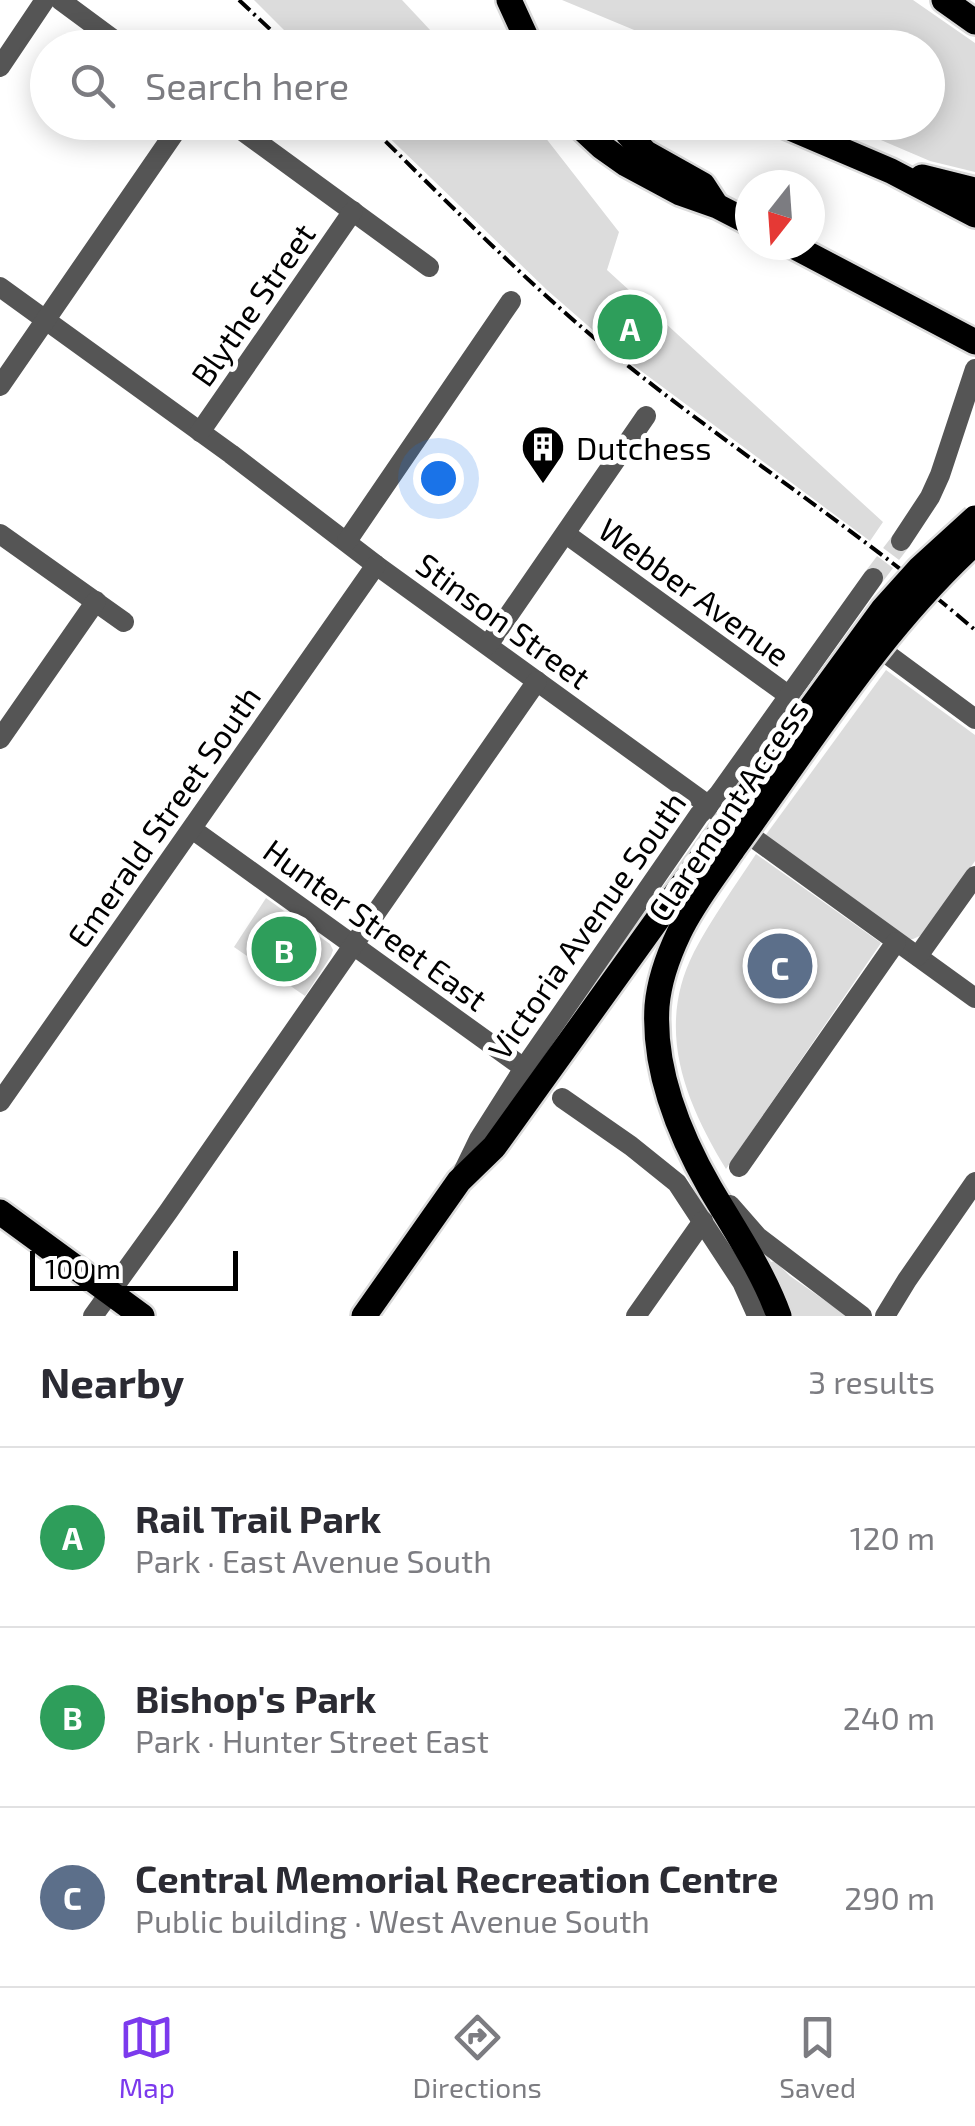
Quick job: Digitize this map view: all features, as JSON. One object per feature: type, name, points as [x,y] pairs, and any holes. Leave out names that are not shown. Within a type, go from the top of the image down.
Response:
[{"type":"main road","points":[[509,0],[523,30]]},
{"type":"main road","points":[[944,0],[975,22]]},
{"type":"main road","points":[[596,140],[626,164],[680,194],[735,216]]},
{"type":"main road","points":[[633,140],[646,153],[703,185],[717,206]]},
{"type":"main road","points":[[818,140],[891,171],[975,215]]},
{"type":"main road","points":[[891,171],[975,190]]},
{"type":"main road","points":[[819,260],[975,342]]},
{"type":"main road","name":"Claremont Access","points":[[768,1314],[764,1281],[680,1125],[658,1048],[657,1002],[680,931],[722,847],[883,609],[919,569],[975,518]]},
{"type":"main road","name":"Claremont Access","points":[[459,1180],[494,1147],[880,645],[945,570],[975,543]]},
{"type":"main road","name":"Victoria Avenue South","points":[[364,1316],[459,1180]]},
{"type":"main road","points":[[0,1212],[142,1316]]},
{"type":"street","points":[[0,68],[45,0]]},
{"type":"street","points":[[60,0],[101,30]]},
{"type":"street","points":[[0,386],[170,140]]},
{"type":"street","points":[[255,140],[429,267]]},
{"type":"street","name":"Blythe Street","points":[[200,432],[353,210]]},
{"type":"street","name":"Stinson Street","points":[[0,287],[706,806],[975,998]]},
{"type":"street","points":[[347,541],[511,301]]},
{"type":"street","points":[[901,540],[940,476],[975,369]]},
{"type":"street","points":[[488,645],[646,416]]},
{"type":"street","points":[[0,534],[124,622]]},
{"type":"street","name":"Webber Avenue","points":[[566,534],[788,696]]},
{"type":"street","name":"Emerald Street South","points":[[0,1102],[376,565]]},
{"type":"street","name":"Victoria Avenue South","points":[[459,1180],[478,1139],[524,1068],[706,806],[872,578]]},
{"type":"street","points":[[0,739],[96,601]]},
{"type":"street","points":[[842,622],[975,719]]},
{"type":"street","points":[[93,1316],[537,681]]},
{"type":"street","name":"Hunter Street East","points":[[192,829],[524,1068]]},
{"type":"street","points":[[918,956],[975,876]]},
{"type":"street","points":[[739,1167],[896,942]]},
{"type":"street","points":[[562,1098],[677,1183],[742,1282],[768,1314]]},
{"type":"street","points":[[701,1168],[758,1236],[862,1316]]},
{"type":"street","points":[[885,1316],[975,1182]]},
{"type":"street","points":[[636,1316],[703,1221]]},
{"type":"shaded area","points":[[254,0],[402,0],[430,30],[284,30]]},
{"type":"shaded area","points":[[562,0],[913,0],[975,43],[975,172],[930,161],[881,140],[945,140],[945,30],[634,30]]},
{"type":"shaded area","points":[[392,140],[547,140],[619,232],[607,270],[883,522],[870,541],[633,365],[547,290]]},
{"type":"shaded area","points":[[886,670],[975,735],[975,861],[924,934],[913,939],[765,836]]},
{"type":"shaded area","points":[[756,854],[881,943],[726,1169],[688,1091],[676,1037],[677,1009],[682,981],[694,952]]},
{"type":"shaded area","points":[[266,898],[333,950],[305,996],[234,947]]},
{"type":"shaded area","points":[[775,1261],[847,1316],[792,1316],[770,1265]]},
{"type":"tunnel","points":[[873,578],[901,541]]},
{"type":"railway","points":[[239,0],[271,30]]},
{"type":"railway","points":[[384,140],[517,269],[611,352],[886,558],[975,630]]},
{"type":"place","name":"Rail Trail Park","points":[[630,327]]},
{"type":"place","name":"Dutchess","points":[[543,485]]},
{"type":"place","name":"Bishop's Park","points":[[284,949]]},
{"type":"place","name":"Central Memorial Recreation Centre","points":[[780,966]]}]
